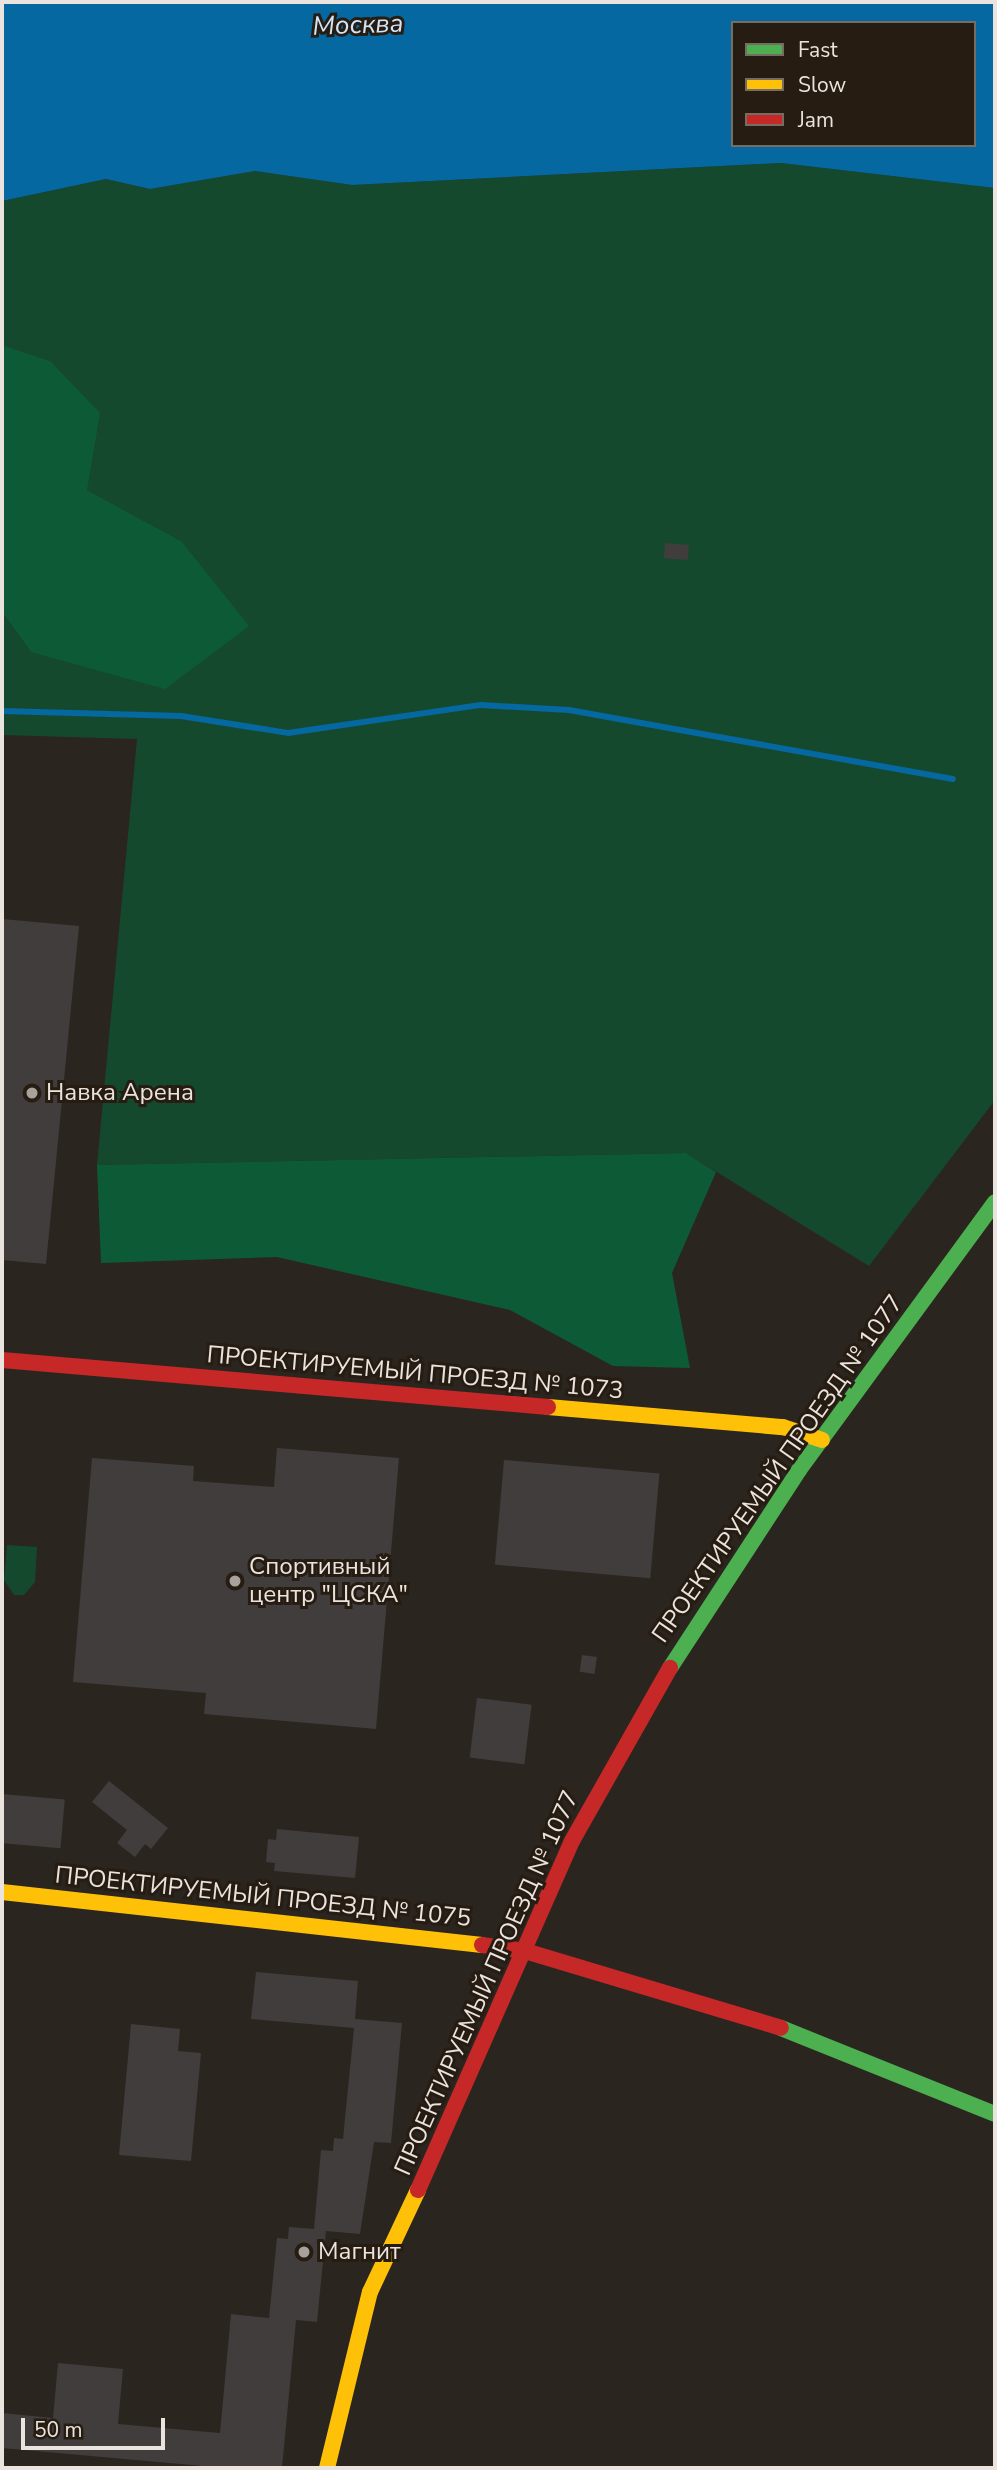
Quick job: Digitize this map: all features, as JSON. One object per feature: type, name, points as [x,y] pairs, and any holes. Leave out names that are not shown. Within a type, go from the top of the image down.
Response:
[{"type":"street","name":"ПРОЕКТИРУЕМЫЙ ПРОЕЗД № 1077","points":[[327,2468],[370,2292],[572,1841],[678,1654],[822,1440],[995,1202]]},
{"type":"street","name":"ПРОЕКТИРУЕМЫЙ ПРОЕЗД № 1073","points":[[2,1360],[783,1427],[822,1440]]},
{"type":"street","name":"ПРОЕКТИРУЕМЫЙ ПРОЕЗД № 1075","points":[[2,1892],[375,1930],[525,1951],[753,2017],[995,2115]]},
{"type":"green space","points":[[781,163],[995,188],[995,1100],[869,1266],[686,1153],[97,1165],[137,739],[2,735],[2,612],[31,652],[181,541],[87,490],[50,361],[2,345],[2,201],[106,179],[150,189],[255,171],[352,185]]},
{"type":"green space","points":[[2,345],[50,361],[100,413],[87,490],[181,541],[249,626],[165,689],[31,652],[2,612]]},
{"type":"green space","points":[[686,1153],[716,1172],[672,1273],[690,1368],[613,1366],[510,1310],[277,1257],[101,1263],[97,1165]]},
{"type":"green space","points":[[7,1545],[37,1547],[35,1582],[24,1595],[14,1595],[4,1580]]},
{"type":"water","name":"Москва","points":[[2,2],[995,2],[995,188],[781,163],[352,185],[255,171],[150,189],[106,179],[2,201]]},
{"type":"building","points":[[665,543],[689,545],[688,560],[664,558]]},
{"type":"building","name":"Навка Арена","points":[[2,919],[79,926],[46,1264],[2,1260]]},
{"type":"building","name":"Спортивный центр \"ЦСКА\"","points":[[277,1448],[399,1458],[376,1729],[204,1714],[206,1693],[73,1682],[92,1458],[194,1466],[193,1481],[274,1487]]},
{"type":"building","points":[[504,1460],[659,1474],[650,1578],[495,1565]]},
{"type":"building","points":[[582,1655],[597,1657],[594,1674],[580,1672]]},
{"type":"building","points":[[477,1698],[532,1705],[524,1764],[470,1758]]},
{"type":"building","points":[[109,1781],[168,1828],[151,1849],[145,1844],[135,1857],[117,1843],[127,1830],[92,1802]]},
{"type":"building","points":[[2,1794],[65,1799],[60,1848],[2,1843]]},
{"type":"building","points":[[277,1829],[359,1837],[355,1878],[274,1871],[275,1863],[266,1862],[268,1839],[276,1840]]},
{"type":"building","points":[[256,1972],[358,1981],[355,2019],[402,2023],[391,2143],[374,2142],[360,2234],[326,2231],[317,2322],[296,2320],[282,2468],[225,2468],[2,2448],[2,2413],[53,2418],[58,2363],[123,2369],[118,2424],[220,2433],[231,2314],[269,2318],[277,2238],[288,2239],[289,2227],[314,2229],[321,2150],[333,2151],[334,2138],[343,2139],[354,2028],[251,2019]]},
{"type":"building","points":[[131,2024],[180,2029],[178,2051],[201,2053],[191,2161],[119,2155]]},
{"type":"waterway","points":[[2,711],[181,716],[288,733],[481,705],[569,710],[953,779]]},
{"type":"traffic: fast","points":[[670,1668],[799,1470],[995,1202]]},
{"type":"traffic: fast","points":[[781,2028],[995,2114]]},
{"type":"traffic: slow","points":[[548,1407],[783,1427],[822,1440]]},
{"type":"traffic: slow","points":[[2,1892],[482,1945]]},
{"type":"traffic: slow","points":[[327,2468],[370,2292],[418,2190]]},
{"type":"traffic: jam","points":[[2,1360],[548,1407]]},
{"type":"traffic: jam","points":[[418,2190],[572,1841],[670,1668]]},
{"type":"traffic: jam","points":[[482,1945],[525,1951],[781,2028]]},
{"type":"place","name":"Навка Арена","points":[[32,1093]]},
{"type":"place","name":"Спортивный центр \"ЦСКА\"","points":[[235,1581]]},
{"type":"place","name":"Магнит","points":[[304,2252]]}]
